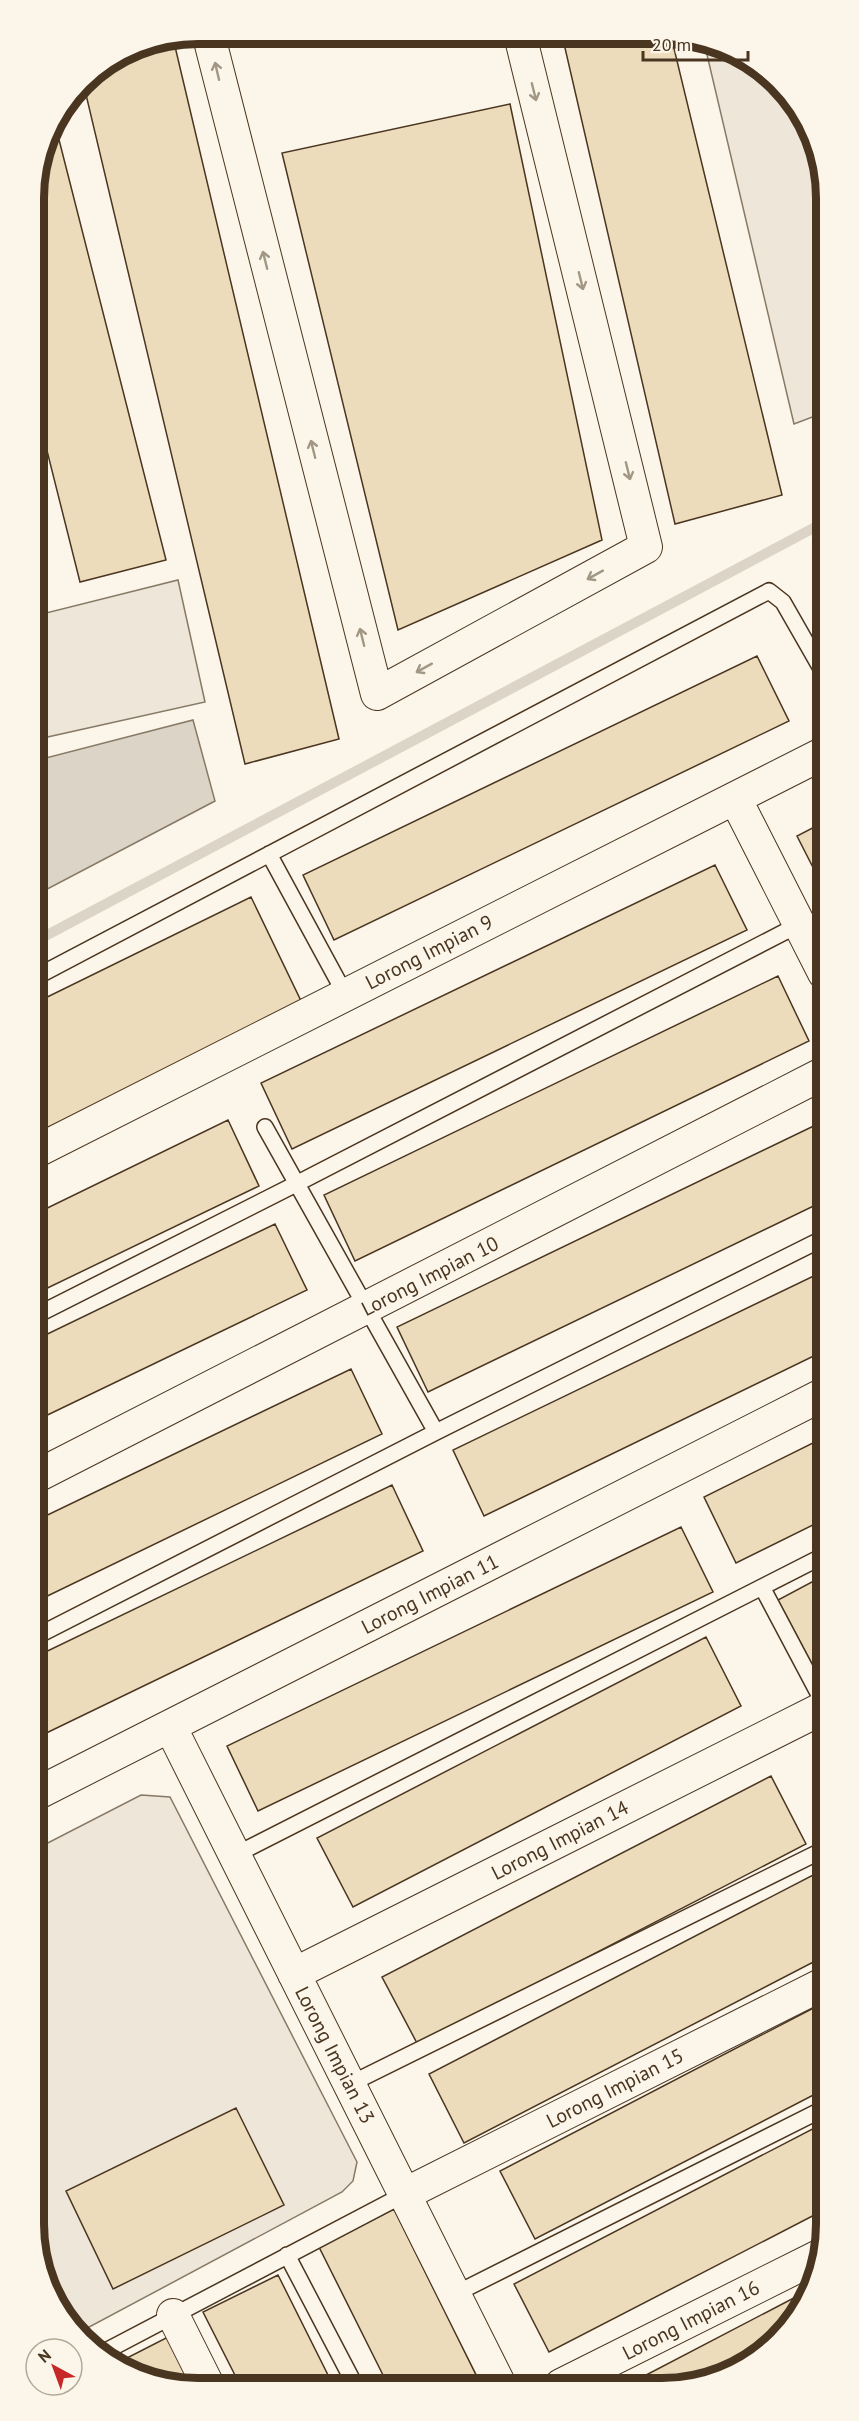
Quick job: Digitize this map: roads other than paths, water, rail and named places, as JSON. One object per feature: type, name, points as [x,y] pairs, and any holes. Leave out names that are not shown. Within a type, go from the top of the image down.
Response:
[{"type":"street","points":[[211,44],[376,694],[646,547],[522,44]]},
{"type":"street","name":"Lorong Impian 9","points":[[44,1147],[816,757]]},
{"type":"street","points":[[735,798],[816,958]]},
{"type":"street","name":"Lorong Impian 10","points":[[44,1472],[816,1077]]},
{"type":"street","name":"Lorong Impian 11","points":[[44,1790],[815,1399]]},
{"type":"street","name":"Lorong Impian 14","points":[[294,1974],[815,1712]]},
{"type":"street","name":"Lorong Impian 13","points":[[170,1726],[497,2378]]},
{"type":"street","name":"Lorong Impian 15","points":[[405,2194],[815,1988]]},
{"type":"street","name":"Lorong Impian 16","points":[[575,2378],[811,2260]]},
{"type":"street","points":[[173,2315],[204,2378]]},
{"type":"lane","points":[[44,973],[769,591],[783,602],[816,658]]},
{"type":"lane","points":[[269,854],[345,994]]},
{"type":"lane","points":[[44,1311],[798,925]]},
{"type":"lane","points":[[265,1127],[436,1432]]},
{"type":"lane","points":[[44,1632],[436,1432],[815,1242]]},
{"type":"lane","points":[[235,1855],[815,1560]]},
{"type":"lane","points":[[762,1587],[815,1688]]},
{"type":"lane","points":[[350,2085],[815,1854]]},
{"type":"lane","points":[[455,2294],[815,2113]]},
{"type":"lane","points":[[109,2349],[405,2194]]},
{"type":"lane","points":[[287,2255],[351,2378]]},
{"type":"waterway","points":[[44,937],[816,527]]}]
